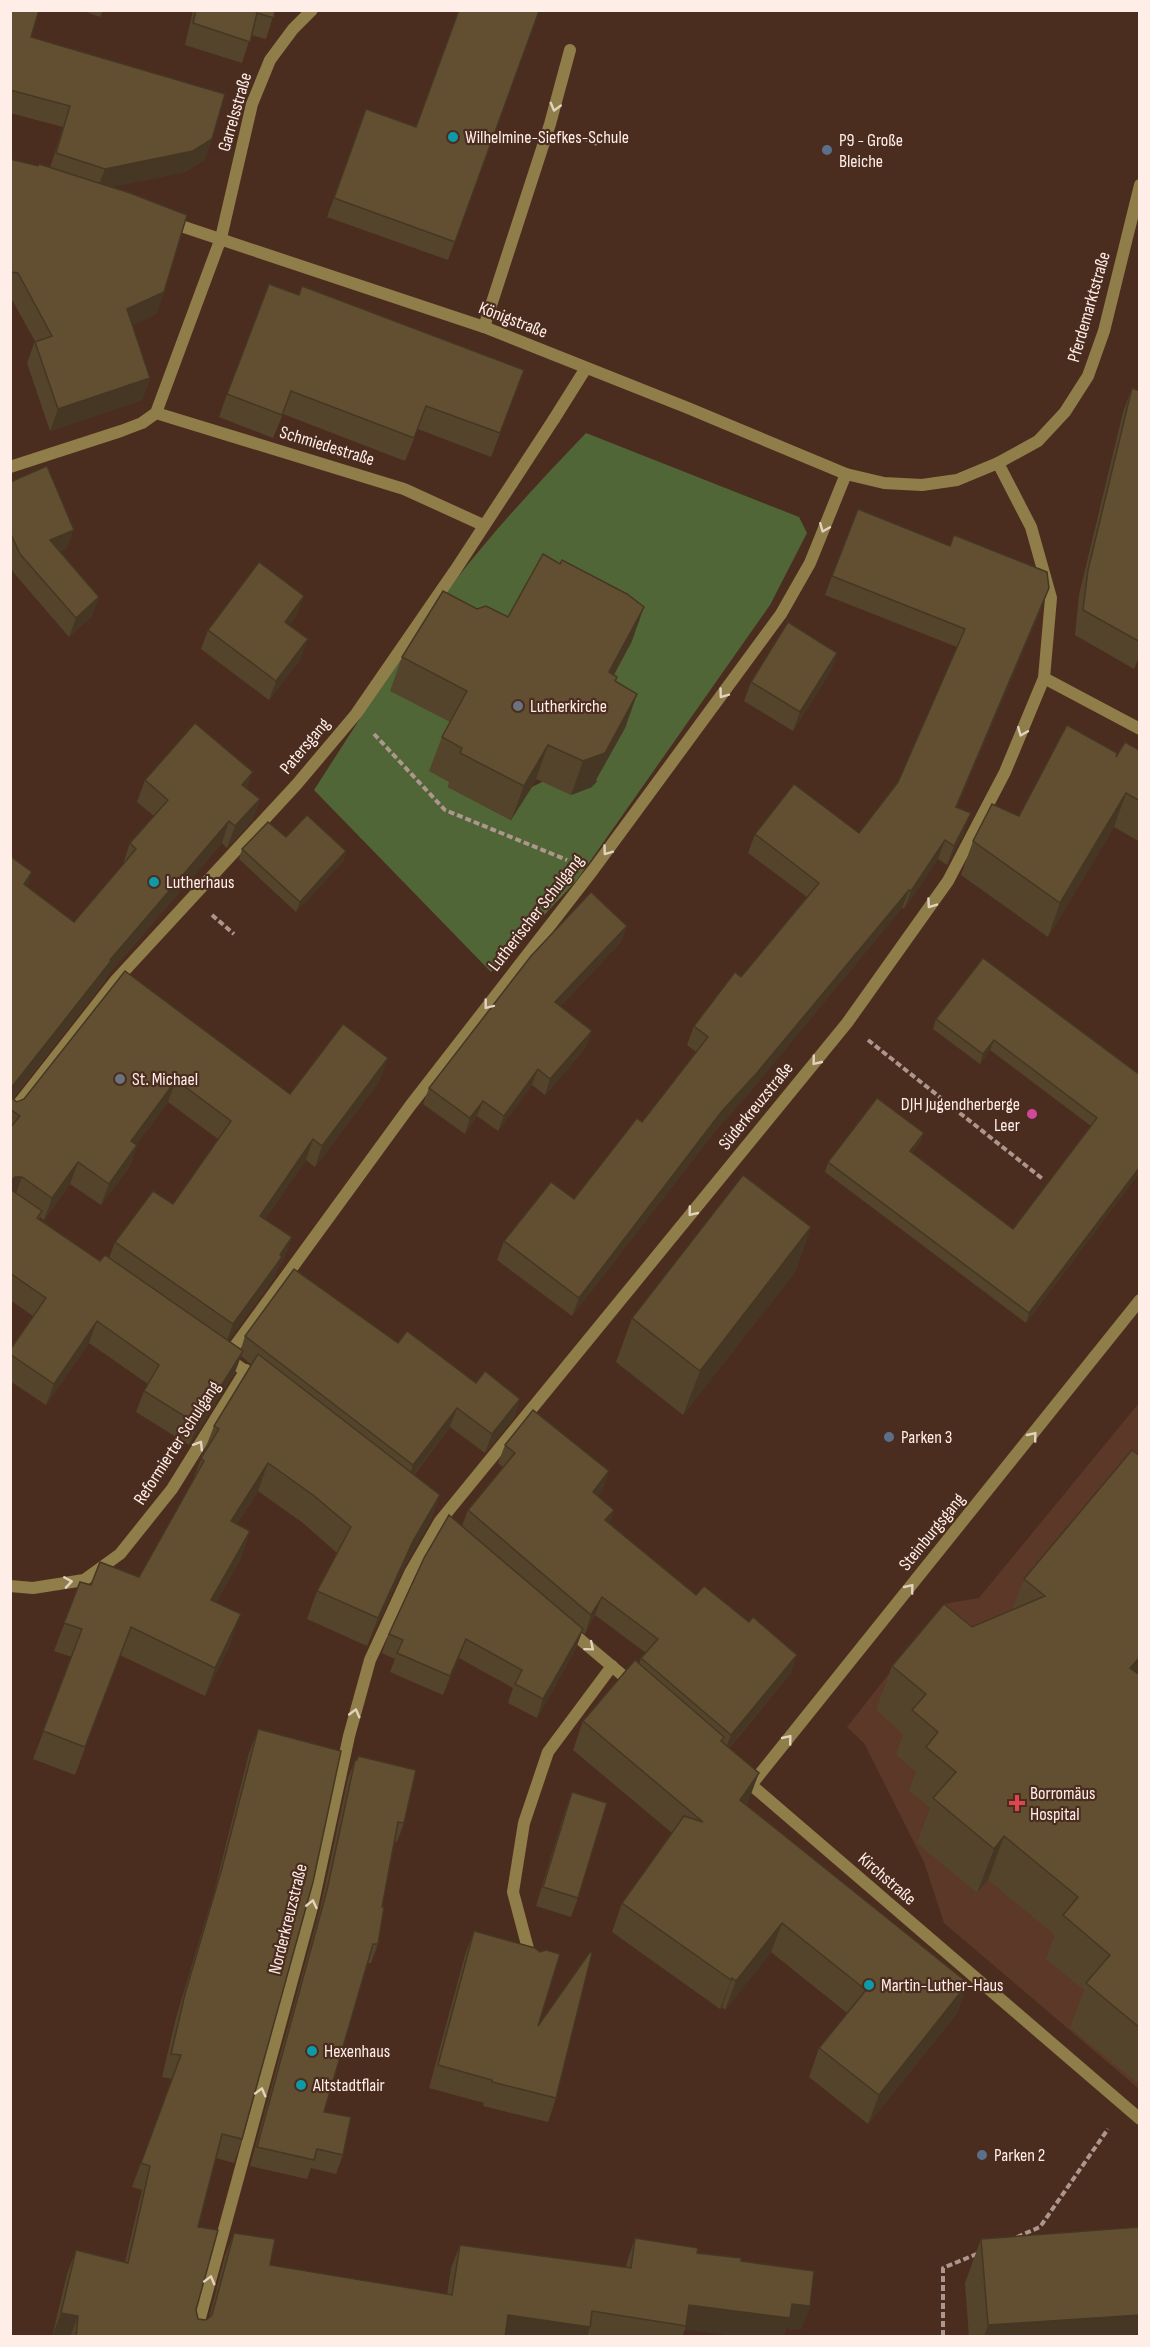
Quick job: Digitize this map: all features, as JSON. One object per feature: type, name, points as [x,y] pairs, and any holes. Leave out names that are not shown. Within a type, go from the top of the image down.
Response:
[{"type":"street","name":"Garrelsstraße","points":[[221,238],[252,104],[270,60],[293,29],[312,10]]},
{"type":"street","points":[[483,327],[550,124],[570,50]]},
{"type":"street","name":"Pferdemarktstraße","points":[[999,464],[1038,441],[1065,412],[1088,376],[1104,331],[1140,185]]},
{"type":"street","name":"Königstraße","points":[[155,217],[483,327],[846,474],[884,483],[922,485],[957,480],[999,464]]},
{"type":"street","points":[[10,467],[121,431],[142,423],[156,413],[221,238]]},
{"type":"street","name":"Patersgang","points":[[10,1115],[116,980],[297,784],[356,714],[456,569],[586,368]]},
{"type":"street","name":"Schmiedestraße","points":[[156,413],[404,489],[483,525]]},
{"type":"street","points":[[999,464],[1031,527],[1051,598],[1044,678],[1140,729]]},
{"type":"street","name":"Lutherischer Schulgang","points":[[226,1358],[410,1106],[593,870],[781,614],[810,563],[846,474]]},
{"type":"street","name":"Süderkreuzstraße","points":[[441,1522],[846,1023],[948,881],[1005,772],[1044,678]]},
{"type":"street","name":"Steinburgsgang","points":[[751,1785],[1140,1300]]},
{"type":"street","points":[[207,1344],[274,1392]]},
{"type":"street","name":"Reformierter Schulgang","points":[[10,1586],[33,1588],[84,1580],[120,1554],[172,1489],[246,1370]]},
{"type":"street","name":"Norderkreuzstraße","points":[[195,2337],[312,1907],[349,1736],[370,1659],[410,1574],[441,1522]]},
{"type":"street","points":[[558,1620],[647,1696]]},
{"type":"street","points":[[533,1967],[513,1892],[524,1822],[548,1752],[612,1666]]},
{"type":"street","name":"Kirchstraße","points":[[734,1770],[1140,2119]]},
{"type":"path","points":[[356,714],[445,810],[593,870]]},
{"type":"path","points":[[846,1023],[1044,1180]]},
{"type":"path","points":[[1008,2241],[1040,2227],[1124,2106]]},
{"type":"path","points":[[943,2337],[943,2268],[986,2250]]},
{"type":"shaded area","name":"Borromäus Hospital","points":[[1139,1403],[1139,2089],[944,1923],[924,1862],[864,1743],[847,1727],[944,1604],[979,1598]]},
{"type":"green space","points":[[586,433],[799,517],[807,533],[770,605],[577,880],[491,972],[314,790],[400,658],[455,581],[502,524]],"holes":[[[457,723],[596,780],[594,785],[560,773],[532,787],[511,820],[448,787],[450,782],[430,771]]]},
{"type":"building","points":[[10,10],[39,10],[31,37],[225,94],[212,139],[193,151],[105,169],[56,153],[70,106],[10,90]]},
{"type":"building","points":[[196,10],[275,10],[274,18],[257,13],[250,42],[193,23]]},
{"type":"building","name":"Wilhelmine-Siefkes-Schule","points":[[459,10],[539,11],[455,242],[334,198],[366,109],[416,127]]},
{"type":"building","points":[[10,159],[38,166],[39,164],[130,193],[187,215],[164,292],[127,309],[150,378],[58,409],[35,342],[52,336],[18,273],[10,272]]},
{"type":"building","points":[[269,284],[299,295],[302,286],[524,370],[500,433],[426,406],[414,438],[291,391],[282,415],[227,394]]},
{"type":"building","points":[[1132,388],[1140,391],[1140,642],[1083,610],[1088,570]]},
{"type":"building","points":[[47,466],[74,530],[50,540],[99,597],[76,618],[20,554],[10,532],[10,482]]},
{"type":"building","points":[[858,509],[950,546],[954,535],[1047,572],[1049,588],[956,807],[971,813],[954,846],[945,840],[911,891],[909,890],[756,1074],[722,1111],[579,1298],[504,1241],[551,1182],[574,1199],[637,1118],[642,1122],[708,1037],[694,1026],[735,972],[741,977],[819,883],[755,834],[794,784],[859,833],[898,782],[965,629],[832,576]]},
{"type":"building","name":"Lutherkirche","points":[[543,554],[560,564],[562,560],[627,594],[644,607],[609,672],[617,677],[615,681],[637,694],[605,753],[583,761],[548,745],[524,786],[460,753],[462,748],[442,737],[467,691],[402,657],[443,591],[477,609],[486,606],[508,617]]},
{"type":"building","points":[[259,562],[304,596],[285,622],[308,639],[276,681],[208,630]]},
{"type":"building","points":[[788,622],[837,653],[800,712],[751,682]]},
{"type":"building","points":[[195,723],[253,772],[242,785],[260,799],[235,826],[229,821],[110,960],[11,1088],[10,1097],[10,856],[32,872],[24,884],[74,922],[136,849],[130,843],[168,800],[145,780]]},
{"type":"building","points":[[1067,725],[1117,753],[1116,757],[1125,742],[1140,749],[1140,801],[1126,793],[1060,903],[973,841],[992,804],[1019,816]]},
{"type":"building","points":[[307,815],[346,851],[300,902],[242,849],[268,822],[286,837]]},
{"type":"building","points":[[591,892],[627,926],[555,1002],[592,1031],[550,1079],[538,1069],[504,1116],[483,1101],[470,1118],[429,1088],[531,956]]},
{"type":"building","points":[[983,958],[1140,1075],[1140,1167],[1029,1313],[828,1162],[877,1098],[924,1133],[910,1151],[1013,1229],[1097,1118],[994,1040],[983,1054],[936,1019]]},
{"type":"building","points":[[125,971],[290,1094],[343,1024],[388,1058],[322,1146],[313,1139],[260,1216],[292,1237],[280,1255],[282,1257],[233,1324],[115,1242],[153,1191],[173,1204],[231,1121],[176,1080],[131,1141],[137,1145],[109,1184],[78,1162],[52,1198],[22,1177],[15,1177],[10,1181],[10,1128],[20,1116],[10,1109],[10,1097],[17,1102],[24,1099]]},
{"type":"building","points":[[743,1175],[811,1227],[700,1371],[632,1318]]},
{"type":"building","points":[[10,1186],[13,1191],[42,1211],[37,1218],[100,1261],[105,1255],[243,1351],[197,1424],[144,1391],[159,1365],[97,1321],[54,1384],[10,1354],[10,1350],[46,1298],[10,1273]]},
{"type":"building","points":[[294,1269],[398,1343],[407,1331],[476,1383],[485,1371],[520,1399],[492,1434],[457,1408],[413,1465],[245,1336]]},
{"type":"building","points":[[258,1354],[440,1495],[413,1541],[378,1618],[317,1591],[351,1527],[313,1495],[268,1463],[231,1521],[250,1531],[211,1600],[241,1614],[215,1668],[131,1627],[85,1747],[43,1731],[82,1629],[64,1623],[80,1582],[91,1585],[100,1562],[139,1577],[204,1461],[201,1458],[219,1429],[214,1426]]},
{"type":"building","points":[[533,1410],[609,1471],[593,1492],[614,1510],[605,1520],[696,1595],[704,1586],[749,1622],[753,1617],[797,1655],[731,1735],[641,1658],[658,1639],[602,1597],[591,1615],[468,1510],[515,1453],[505,1445]]},
{"type":"building","name":"Borromäus Hospital","points":[[1132,1450],[1140,1456],[1140,1657],[1130,1668],[1140,1675],[1140,2028],[1086,1983],[1110,1955],[1063,1915],[1078,1897],[1004,1836],[994,1849],[933,1798],[956,1772],[926,1747],[938,1732],[912,1710],[926,1694],[892,1666],[944,1604],[972,1627],[1045,1596],[1024,1579]]},
{"type":"building","points":[[449,1515],[583,1629],[543,1699],[515,1684],[522,1670],[466,1639],[450,1676],[397,1653],[403,1640],[389,1634],[424,1558]]},
{"type":"building","points":[[635,1660],[724,1737],[721,1741],[759,1773],[740,1800],[968,1983],[879,2095],[819,2048],[866,1990],[782,1923],[736,1981],[732,1978],[731,1980],[622,1903],[684,1816],[703,1822],[583,1721]]},
{"type":"building","points":[[258,1729],[341,1751],[313,1882],[242,2139],[222,2134],[198,2227],[218,2230],[196,2310],[198,2319],[206,2320],[212,2315],[234,2233],[275,2239],[270,2265],[452,2295],[460,2245],[631,2268],[635,2238],[698,2248],[697,2253],[814,2271],[810,2306],[792,2304],[790,2318],[689,2305],[686,2326],[592,2311],[590,2327],[508,2315],[505,2337],[76,2337],[78,2316],[61,2313],[76,2250],[128,2263],[150,2166],[141,2163],[181,2055],[171,2054],[185,1994],[222,1868]]},
{"type":"building","points":[[358,1756],[416,1770],[404,1823],[398,1822],[382,1907],[384,1907],[378,1944],[373,1944],[324,2112],[351,2117],[343,2155],[317,2149],[314,2160],[257,2147],[327,1890],[355,1760]]},
{"type":"building","points":[[572,1792],[607,1803],[578,1898],[543,1887]]},
{"type":"building","points":[[474,1931],[535,1948],[540,1952],[546,1950],[560,1954],[538,2026],[590,1952],[592,1953],[556,2098],[492,2082],[492,2080],[438,2065]]},
{"type":"building","points":[[1140,2227],[1140,2315],[988,2325],[981,2239]]},
{"type":"place","name":"Wilhelmine-Siefkes-Schule","points":[[453,137]]},
{"type":"place","name":"P9 - Große Bleiche","points":[[827,150]]},
{"type":"place","name":"Lutherkirche","points":[[518,706]]},
{"type":"place","name":"Lutherhaus","points":[[154,882]]},
{"type":"place","name":"St. Michael","points":[[120,1079]]},
{"type":"place","name":"DJH Jugendherberge Leer","points":[[1032,1114]]},
{"type":"place","name":"Parken 3","points":[[889,1437]]},
{"type":"place","name":"Borromäus Hospital","points":[[1017,1803]]},
{"type":"place","name":"Martin-Luther-Haus","points":[[869,1985]]},
{"type":"place","name":"Hexenhaus","points":[[312,2051]]},
{"type":"place","name":"Altstadtflair","points":[[301,2085]]},
{"type":"place","name":"Parken 2","points":[[982,2155]]}]
